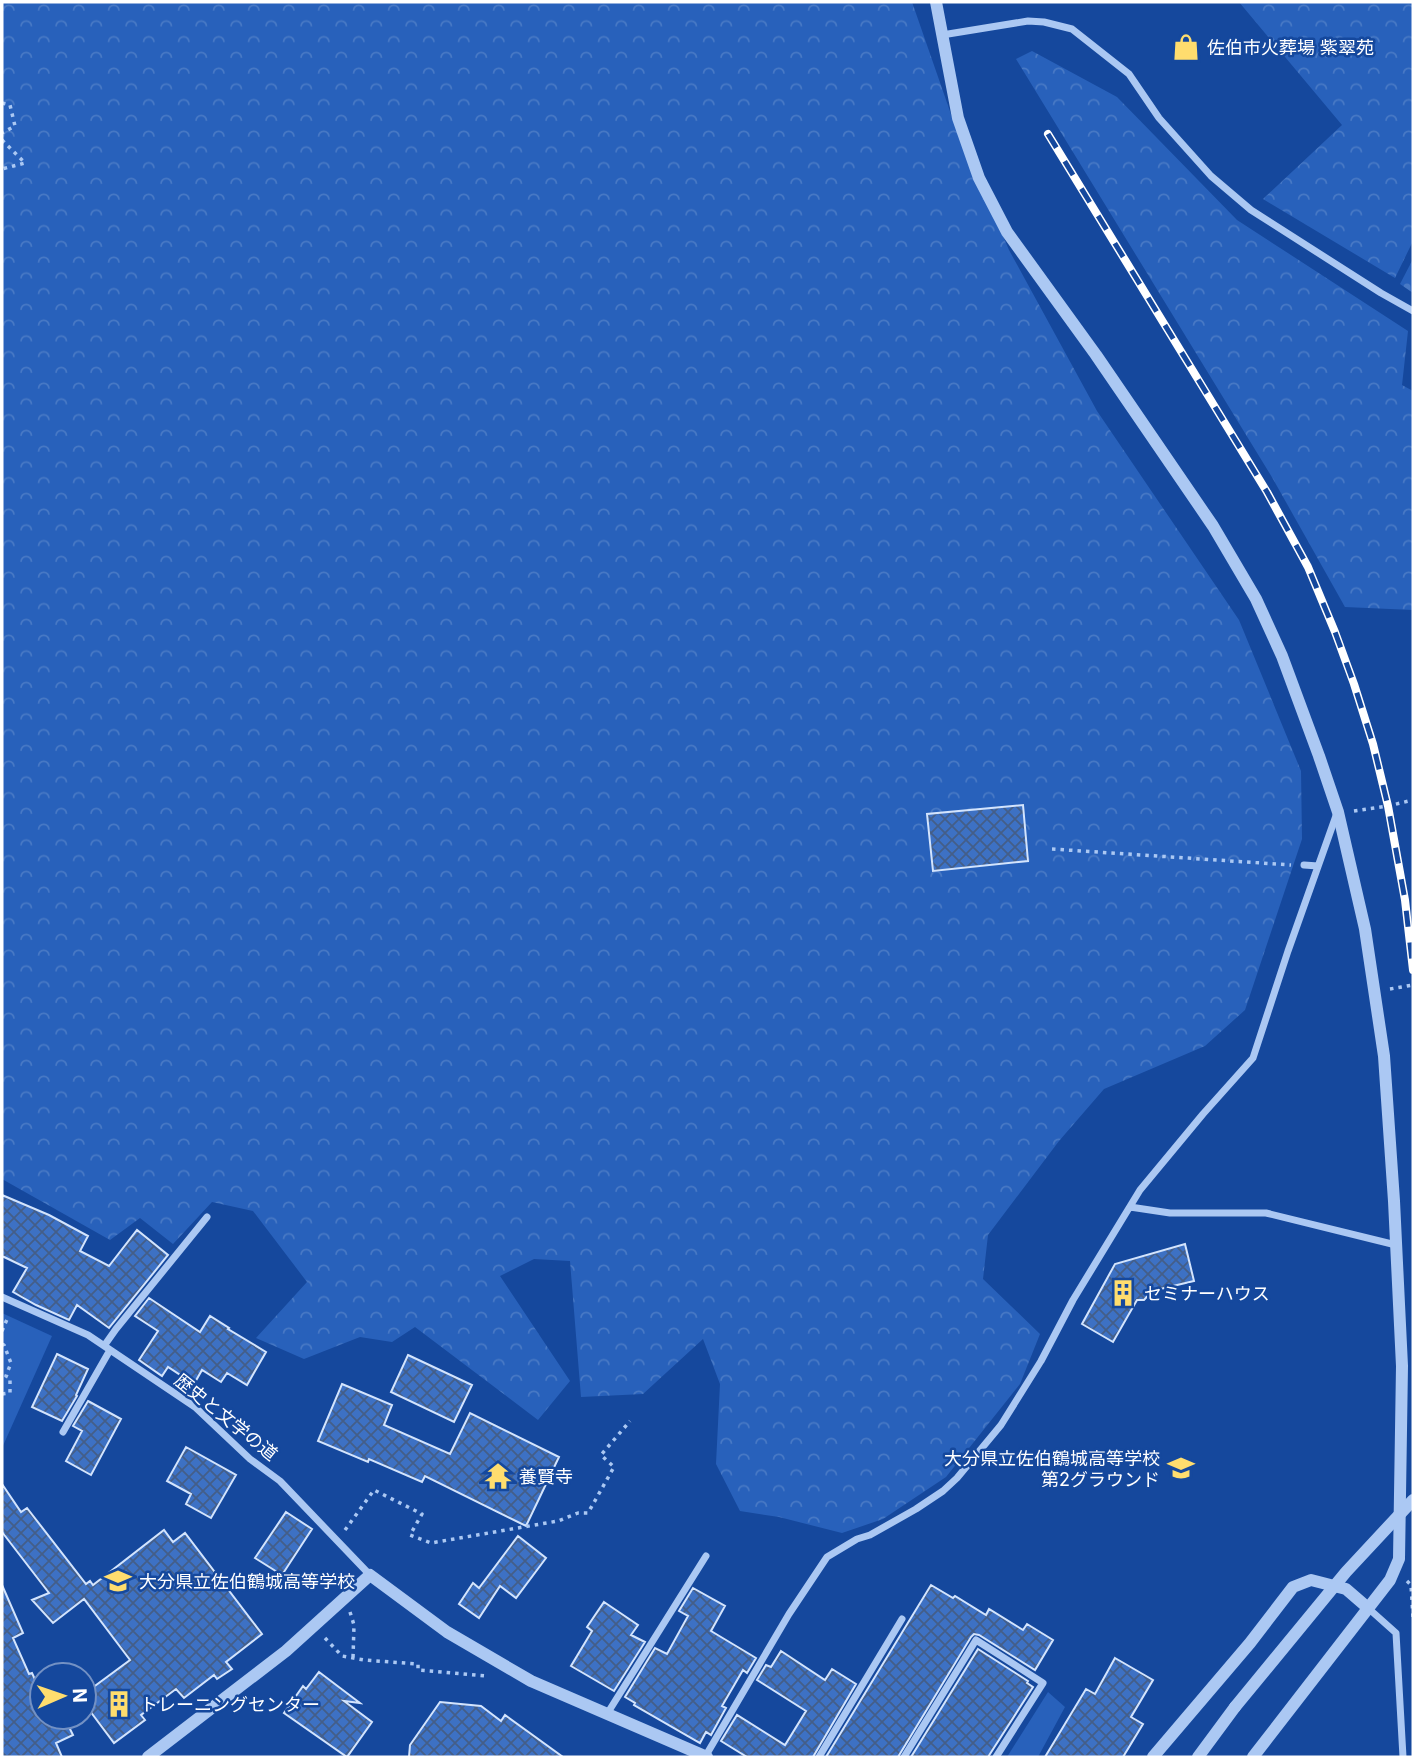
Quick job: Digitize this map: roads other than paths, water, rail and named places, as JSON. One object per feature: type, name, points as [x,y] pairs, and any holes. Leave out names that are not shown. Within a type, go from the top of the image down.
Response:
[{"type":"street","points":[[936,2],[958,118],[979,178],[1007,232],[1096,355],[1205,514],[1256,599],[1282,656],[1338,813],[1364,929],[1384,1056],[1396,1245],[1402,1366],[1399,1559],[1390,1580],[1253,1757]]},
{"type":"street","points":[[942,35],[1028,21],[1072,29],[1129,74],[1159,118],[1211,176],[1241,201],[1315,251],[1413,311]]},
{"type":"street","points":[[148,1757],[286,1651],[370,1575],[447,1632],[531,1681],[706,1757],[789,1614],[827,1556],[857,1539],[870,1535],[943,1491],[957,1478],[1001,1425],[1041,1362],[1073,1300],[1140,1190],[1253,1058],[1338,813]]},
{"type":"street","points":[[1304,865],[1318,866]]},
{"type":"street","points":[[1130,1207],[1170,1213],[1266,1213],[1396,1245]]},
{"type":"street","points":[[63,1432],[116,1329],[207,1216]]},
{"type":"street","name":"歴史と文学の道","points":[[2,1297],[88,1335],[194,1407],[250,1459],[280,1481],[370,1575]]},
{"type":"street","points":[[1198,1757],[1346,1572],[1413,1500]]},
{"type":"street","points":[[607,1714],[706,1556]]},
{"type":"street","points":[[1153,1757],[1250,1643],[1293,1587],[1311,1580],[1346,1589],[1396,1633],[1403,1757]]},
{"type":"street","points":[[818,1757],[902,1619]]},
{"type":"street","points":[[904,1757],[976,1640],[1043,1683],[996,1757]]},
{"type":"railway","points":[[1048,134],[1267,492],[1308,567],[1335,632],[1373,744],[1388,806],[1405,900],[1413,970]]},
{"type":"place","name":"佐伯市火葬場 紫翠苑","points":[[1186,47]]},
{"type":"place","name":"セミナーハウス","points":[[1123,1293]]},
{"type":"place","name":"大分県立佐伯鶴城高等学校 第2グラウンド","points":[[1181,1468]]},
{"type":"place","name":"養賢寺","points":[[498,1476]]},
{"type":"place","name":"大分県立佐伯鶴城高等学校","points":[[118,1581]]},
{"type":"place","name":"トレーニングセンター","points":[[119,1704]]}]
